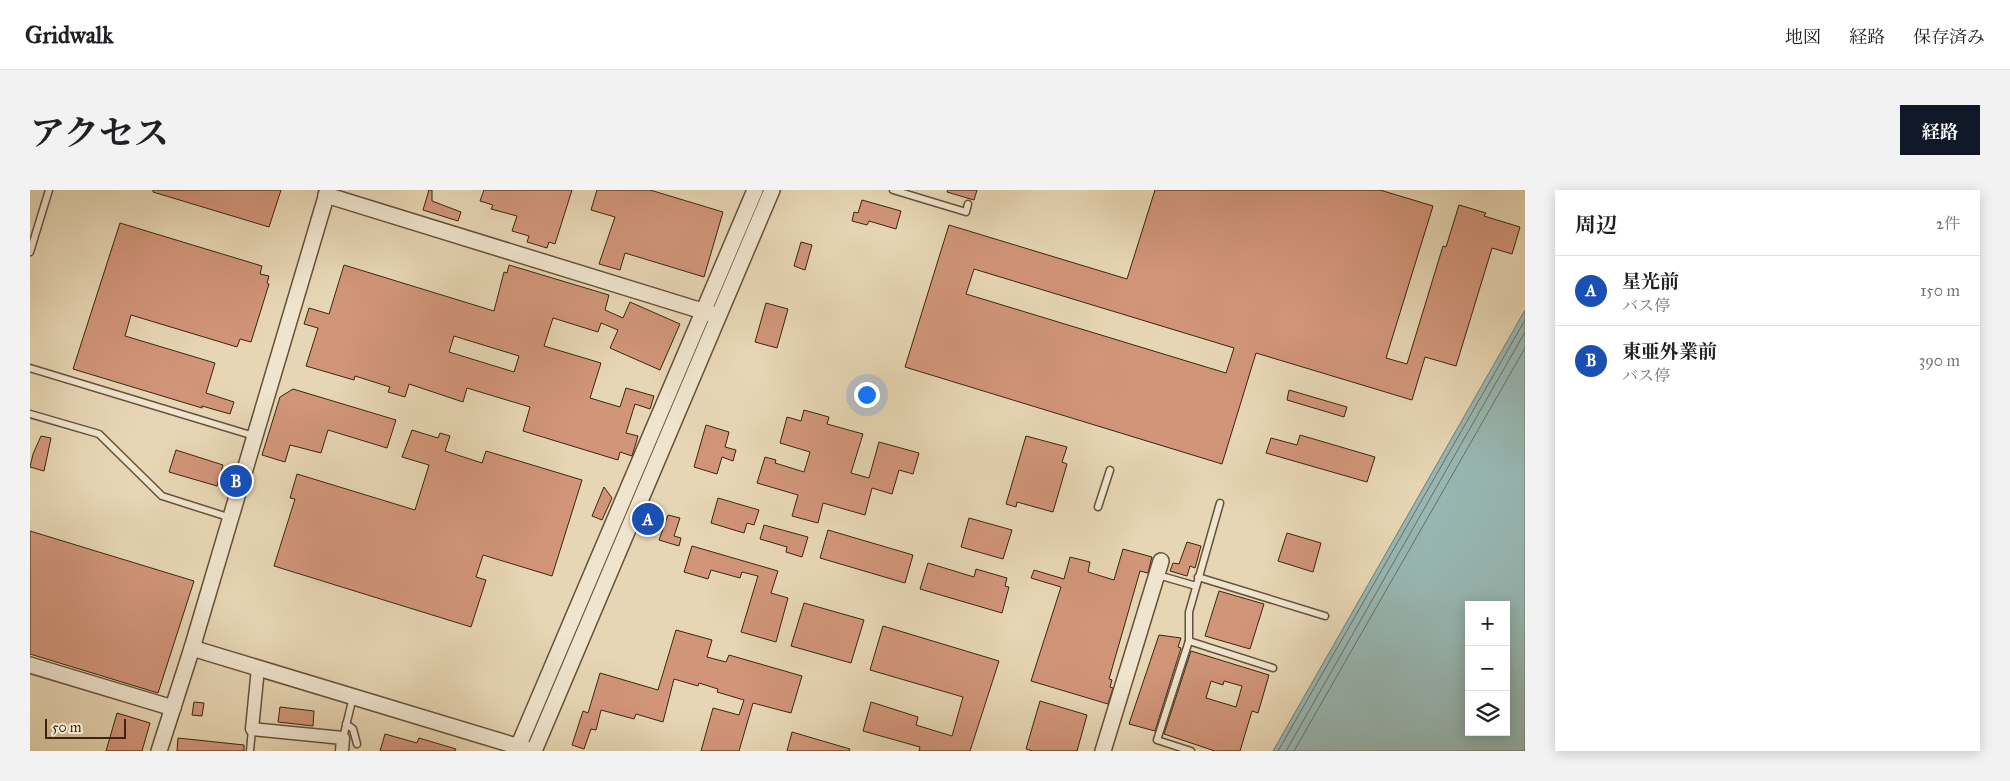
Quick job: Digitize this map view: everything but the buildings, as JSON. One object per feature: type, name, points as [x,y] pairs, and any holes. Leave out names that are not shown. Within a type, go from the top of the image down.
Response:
[{"type":"street","points":[[527,750],[702,310],[755,190]]},
{"type":"street","points":[[527,750],[772,190]]},
{"type":"street","points":[[159,751],[192,648],[327,192],[718,316]]},
{"type":"street","points":[[1103,751],[1159,567]]},
{"type":"street","points":[[192,648],[527,750]]},
{"type":"street","points":[[30,665],[172,708]]},
{"type":"street","points":[[258,668],[252,729],[342,745]]},
{"type":"lane","points":[[30,252],[49,190]]},
{"type":"lane","points":[[893,190],[966,212],[968,204]]},
{"type":"lane","points":[[30,368],[255,436]]},
{"type":"lane","points":[[30,414],[99,434],[162,496],[230,518]]},
{"type":"lane","points":[[1098,507],[1110,470]]},
{"type":"lane","points":[[1191,751],[1158,740],[1189,641],[1189,612],[1220,503]]},
{"type":"lane","points":[[1159,567],[1196,586]]},
{"type":"lane","points":[[1198,577],[1325,616]]},
{"type":"lane","points":[[1189,641],[1273,668]]},
{"type":"lane","points":[[342,745],[353,697]]},
{"type":"lane","points":[[346,724],[353,728],[357,744]]},
{"type":"lane","points":[[250,751],[252,729]]},
{"type":"water","points":[[1525,310],[1525,751],[1273,751]]},
{"type":"place","name":"東亜外業前","points":[[236,481]]},
{"type":"place","name":"星光前","points":[[648,519]]}]
